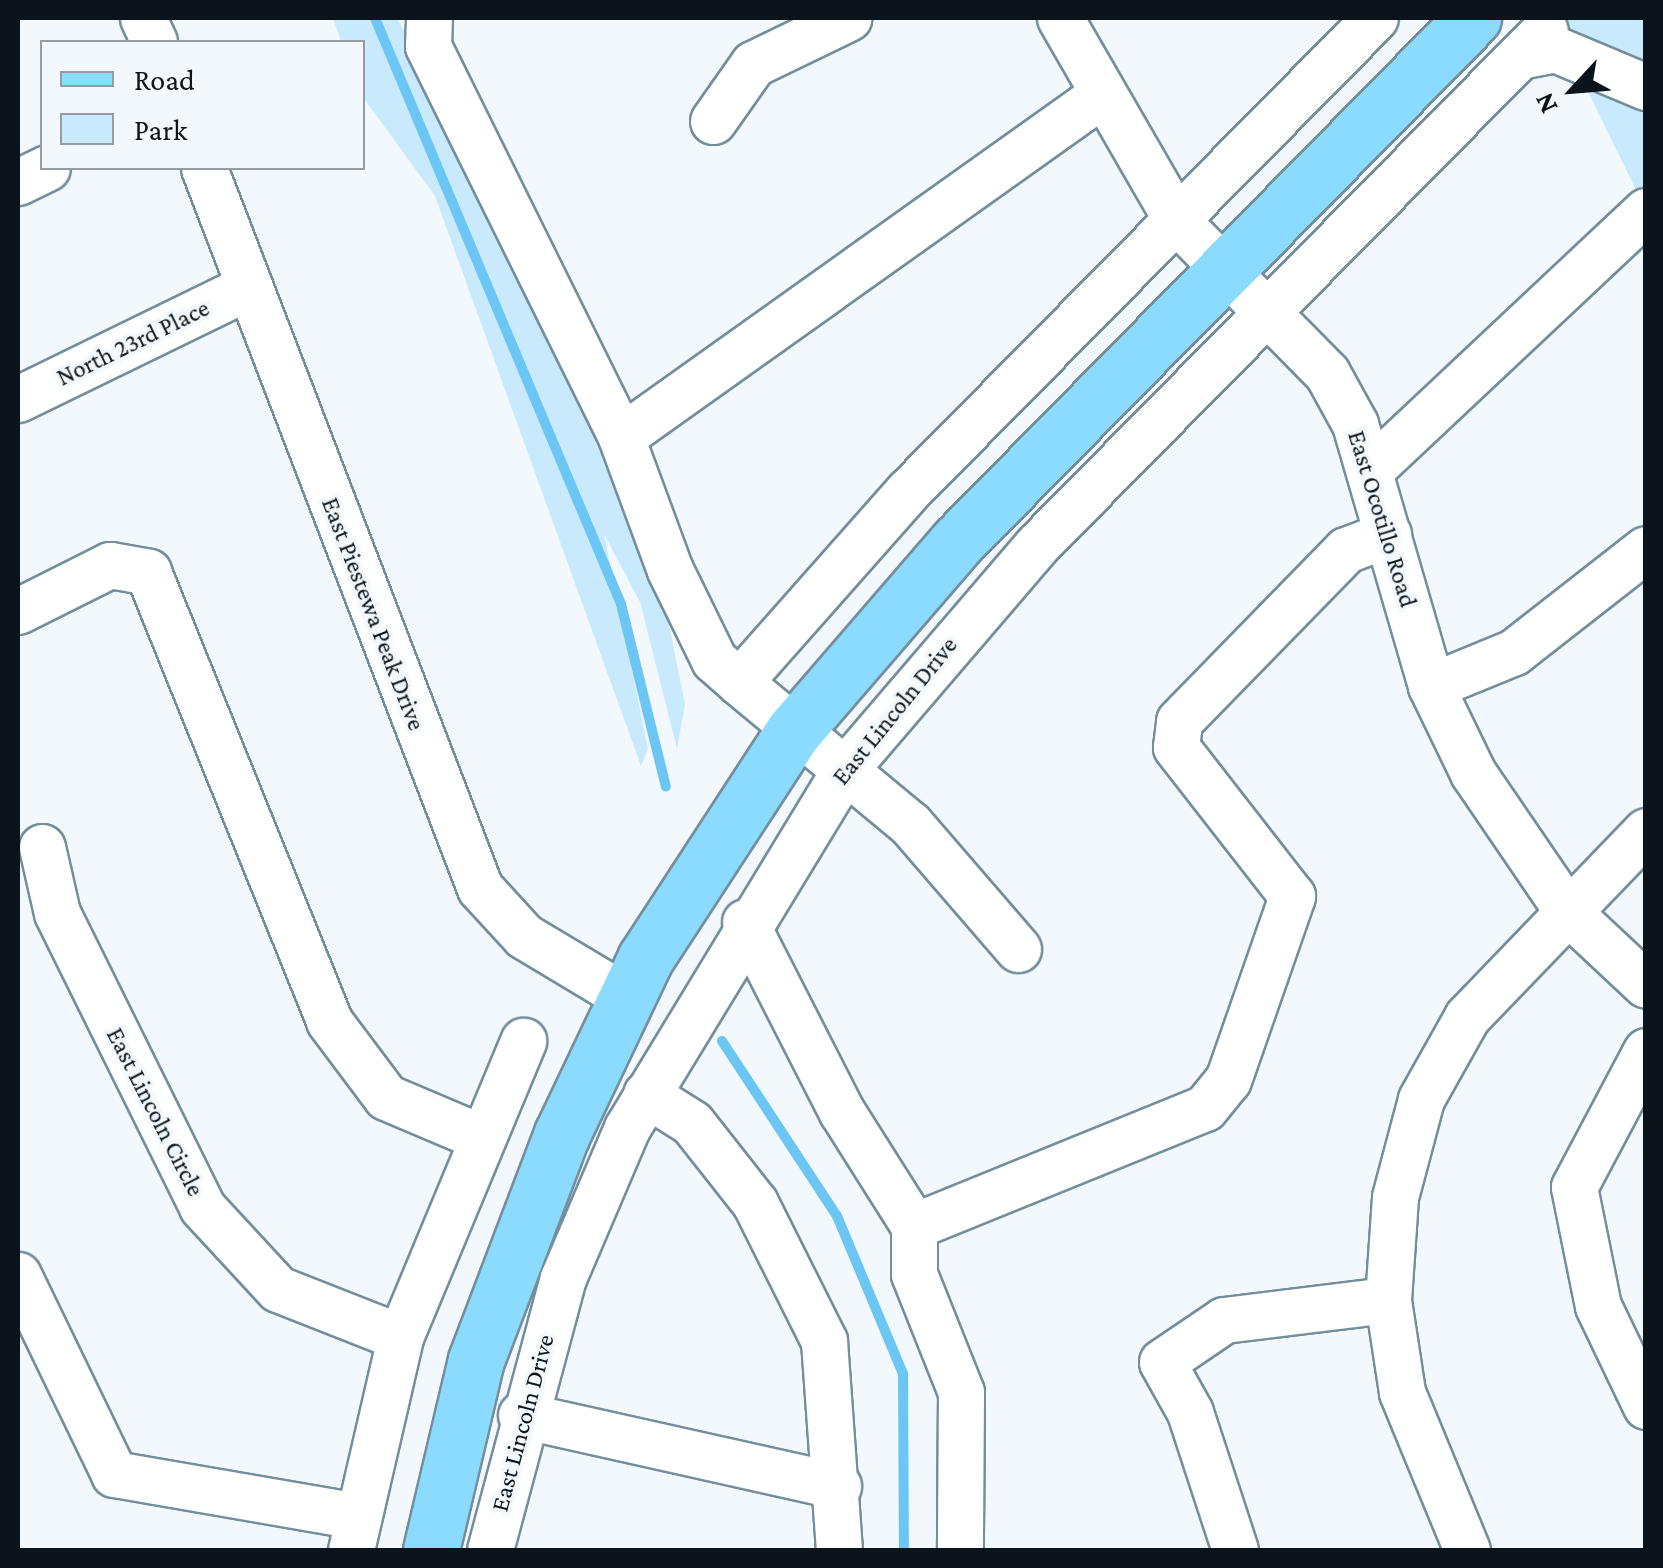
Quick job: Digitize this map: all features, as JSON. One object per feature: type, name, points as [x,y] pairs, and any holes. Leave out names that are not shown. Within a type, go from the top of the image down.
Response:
[{"type":"main road","points":[[431,1550],[513,1251],[626,997],[793,732],[958,541],[1473,18]]},
{"type":"street","points":[[429,18],[428,46],[620,436],[670,570],[714,660],[793,732],[846,768],[969,884],[1018,948]]},
{"type":"street","points":[[713,121],[753,64],[848,18]]},
{"type":"street","name":"East Ocotillo Road","points":[[1060,18],[1100,95],[1177,221],[1327,372],[1370,471],[1432,686],[1473,773],[1568,911],[1646,985]]},
{"type":"street","points":[[738,682],[882,518],[1177,221],[1328,35],[1375,18]]},
{"type":"street","name":"East Lincoln Drive","points":[[490,1550],[521,1415],[563,1278],[646,1094],[745,922],[846,768],[1037,545],[1533,43],[1646,87]]},
{"type":"street","points":[[620,436],[1100,95]]},
{"type":"street","points":[[18,182],[43,170]]},
{"type":"street","name":"East Piestewa Peak Drive","points":[[205,170],[480,888],[524,936],[626,997]]},
{"type":"street","points":[[1370,471],[1646,212]]},
{"type":"street","name":"North 23rd Place","points":[[18,399],[248,287]]},
{"type":"street","points":[[914,1226],[1205,1108],[1228,1080],[1292,896],[1176,746],[1179,721],[1346,550],[1388,534]]},
{"type":"street","points":[[1432,686],[1514,652],[1646,549]]},
{"type":"street","points":[[18,611],[110,566],[148,572],[329,1021],[386,1097],[478,1136]]},
{"type":"street","points":[[1467,1550],[1419,1448],[1388,1300],[1394,1197],[1421,1099],[1467,1017],[1646,830]]},
{"type":"street","name":"East Lincoln Circle","points":[[42,847],[57,913],[202,1207],[278,1289],[400,1338]]},
{"type":"street","points":[[745,922],[842,1112],[914,1226],[914,1274],[962,1392],[960,1550]]},
{"type":"street","points":[[18,1275],[114,1474],[354,1534],[400,1338],[478,1136],[523,1041]]},
{"type":"street","points":[[1646,1051],[1574,1187],[1598,1306],[1646,1406]]},
{"type":"street","points":[[646,1094],[692,1123],[755,1203],[798,1282],[824,1341],[838,1486],[839,1550]]},
{"type":"street","points":[[1235,1550],[1190,1412],[1162,1362],[1224,1320],[1388,1300]]},
{"type":"street","points":[[521,1415],[838,1486]]},
{"type":"green space","points":[[333,18],[397,18],[558,324],[657,566],[685,704],[677,749],[640,602],[604,534],[648,749],[641,766],[435,196],[365,100],[365,40],[340,40]]},
{"type":"green space","points":[[1552,18],[1645,18],[1645,209],[1639,196]]},
{"type":"waterway","points":[[375,18],[621,604],[666,787]]},
{"type":"waterway","points":[[722,1041],[837,1216],[903,1374],[904,1550]]}]
